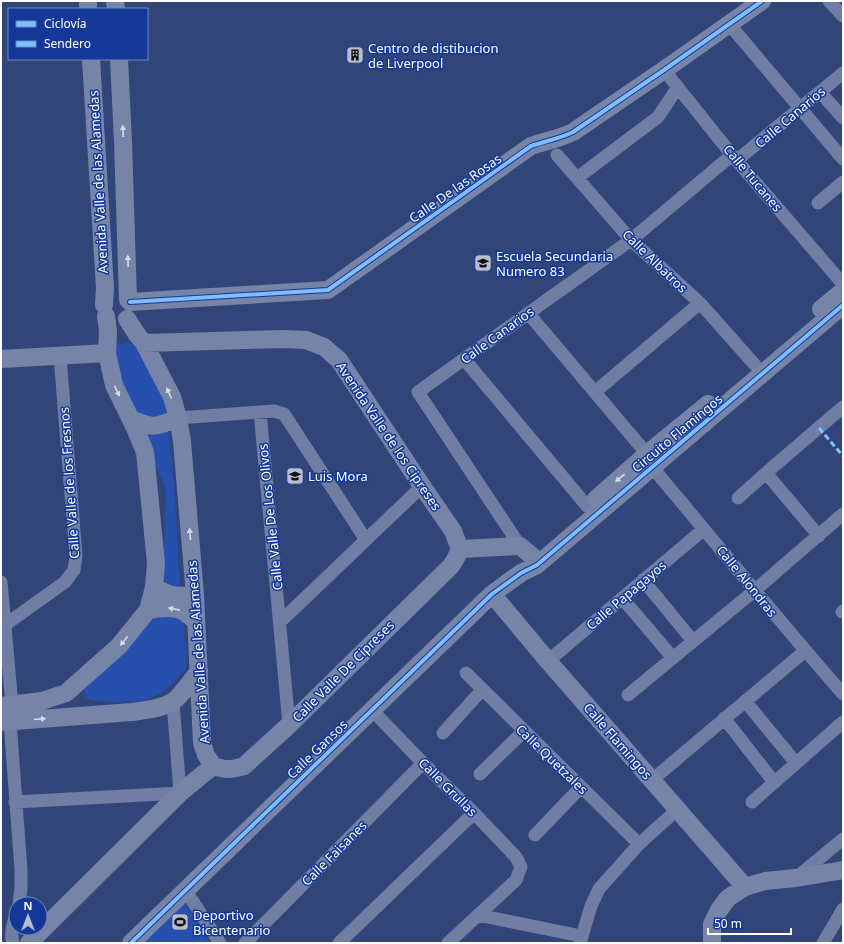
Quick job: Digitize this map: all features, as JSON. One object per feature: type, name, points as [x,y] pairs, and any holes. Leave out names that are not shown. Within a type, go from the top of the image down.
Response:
[{"type":"street","name":"Calle De las Rosas","points":[[128,307],[328,290],[531,146],[541,142],[562,138],[573,132],[762,1]]},
{"type":"street","points":[[829,1],[843,16]]},
{"type":"street","points":[[729,24],[843,159]]},
{"type":"street","name":"Avenida Valle de las Alamedas","points":[[91,60],[105,311],[108,331],[107,353],[114,385],[145,452],[156,563],[154,587],[148,610]]},
{"type":"street","name":"Avenida Valle de las Alamedas","points":[[119,60],[128,307],[138,336],[144,344],[172,397],[178,418],[182,441],[195,595],[202,743],[206,755],[213,766]]},
{"type":"street","name":"Calle Tucanes","points":[[664,70],[735,158],[843,284]]},
{"type":"street","name":"Calle Canarios","points":[[530,556],[418,392],[631,240],[843,73]]},
{"type":"street","points":[[577,178],[658,117],[678,87]]},
{"type":"street","points":[[820,92],[843,118]]},
{"type":"street","name":"Calle Albatros","points":[[557,155],[631,240],[700,303],[755,365]]},
{"type":"street","points":[[818,203],[843,182]]},
{"type":"street","name":"Circuito Flamingos","points":[[521,573],[530,556],[587,506],[650,461],[755,365],[843,291]]},
{"type":"street","points":[[117,295],[125,297],[128,307],[120,322],[109,319],[105,311],[109,298],[117,295]]},
{"type":"street","points":[[595,392],[700,303]]},
{"type":"street","name":"Circuito Flamingos","points":[[530,556],[843,305]]},
{"type":"street","name":"Calle Alondras","points":[[528,313],[595,392],[754,591],[804,651],[843,694]]},
{"type":"street","name":"Avenida Valle de los Cipreses","points":[[144,344],[284,339],[306,340],[324,347],[339,360],[453,531],[460,549]]},
{"type":"street","points":[[1,359],[107,353]]},
{"type":"street","name":"Calle Valle de los Fresnos","points":[[4,625],[65,582],[74,570],[76,556],[60,356]]},
{"type":"street","points":[[464,359],[587,506]]},
{"type":"street","points":[[738,498],[843,407]]},
{"type":"street","points":[[131,420],[143,425],[154,426],[161,425],[178,418],[274,411],[284,414],[366,540]]},
{"type":"street","name":"Calle Valle De Los Olivos","points":[[260,412],[289,725]]},
{"type":"street","points":[[766,473],[818,536]]},
{"type":"street","points":[[280,622],[415,493]]},
{"type":"street","points":[[628,695],[754,591],[843,514]]},
{"type":"street","name":"Calle Papagayos","points":[[548,661],[704,529]]},
{"type":"street","points":[[460,549],[530,556]]},
{"type":"street","name":"Calle Valle De Cipreses","points":[[213,766],[224,769],[235,769],[244,766],[289,725],[451,566],[460,549]]},
{"type":"street","name":"Calle Gansos","points":[[131,943],[492,594],[521,573]]},
{"type":"street","points":[[643,580],[693,641]]},
{"type":"street","points":[[1,582],[4,625],[6,714],[21,870],[20,896]]},
{"type":"street","points":[[154,587],[174,596],[195,595]]},
{"type":"street","name":"Calle Flamingos","points":[[492,594],[548,661],[745,887]]},
{"type":"street","points":[[622,598],[673,658]]},
{"type":"street","points":[[6,714],[66,692],[119,646],[148,610],[173,608],[183,611],[196,621]]},
{"type":"street","points":[[652,780],[804,651]]},
{"type":"street","points":[[6,714],[67,717],[154,709],[173,702],[199,671]]},
{"type":"street","name":"Calle Quetzales","points":[[466,673],[639,844]]},
{"type":"street","points":[[442,733],[482,690]]},
{"type":"street","points":[[66,692],[67,717]]},
{"type":"street","points":[[745,701],[796,763]]},
{"type":"street","points":[[173,702],[180,793]]},
{"type":"street","name":"Calle Grullas","points":[[372,710],[516,857],[521,867],[516,880],[478,915]]},
{"type":"street","points":[[724,718],[774,782]]},
{"type":"street","points":[[752,802],[843,722]]},
{"type":"street","points":[[480,774],[524,730]]},
{"type":"street","name":"Calle Faisanes","points":[[245,943],[423,763]]},
{"type":"street","points":[[29,943],[180,793],[213,766]]},
{"type":"street","points":[[535,835],[581,787]]},
{"type":"street","points":[[15,802],[180,793]]},
{"type":"street","points":[[448,943],[478,915],[580,940],[591,906],[599,889],[639,844],[678,809]]},
{"type":"street","points":[[339,943],[474,813]]},
{"type":"street","points":[[796,878],[843,839]]},
{"type":"street","points":[[712,943],[712,924],[719,910],[728,898],[745,887],[765,881],[796,878],[843,870]]},
{"type":"street","points":[[186,891],[220,943]]},
{"type":"street","points":[[822,943],[843,909]]},
{"type":"shaded area","points":[[133,343],[164,397],[174,481],[180,588],[163,583],[166,488],[122,396],[114,344]]},
{"type":"shaded area","points":[[151,616],[183,617],[186,667],[183,672],[166,689],[151,698],[134,701],[112,702],[97,701],[86,698],[84,686]]},
{"type":"shaded area","name":"Deportivo Bicentenario","points":[[184,901],[210,943],[141,943]]},
{"type":"marked path","points":[[819,428],[843,456]]},
{"type":"cycle path","points":[[130,302],[328,290],[531,146],[573,132],[762,1]]},
{"type":"cycle path","points":[[131,943],[492,594],[521,573],[537,565],[843,305]]},
{"type":"place","name":"Centro de distibucion de Liverpool","points":[[355,55]]},
{"type":"place","name":"Escuela Secundaria Numero 83","points":[[483,263]]},
{"type":"place","name":"Luis Mora","points":[[295,476]]},
{"type":"place","name":"Deportivo Bicentenario","points":[[180,922]]}]
